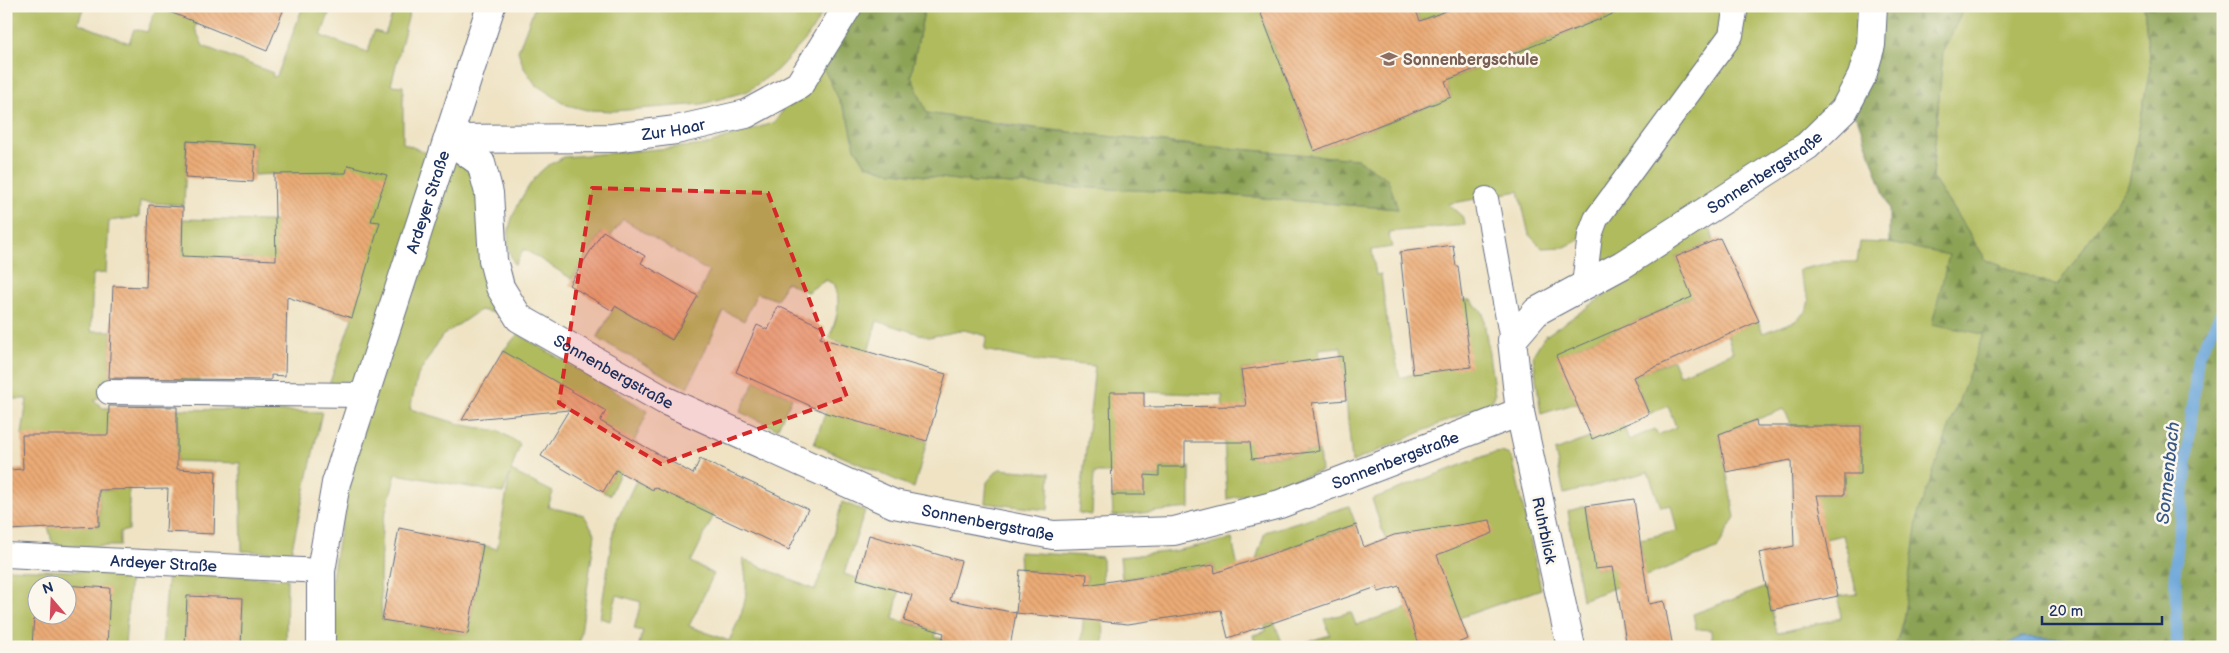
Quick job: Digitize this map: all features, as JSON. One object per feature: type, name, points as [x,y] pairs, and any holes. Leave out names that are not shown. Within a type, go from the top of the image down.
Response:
[{"type":"street","name":"Ardeyer Straße","points":[[321,647],[321,571],[336,483],[363,395],[491,6]]},
{"type":"street","name":"Zur Haar","points":[[448,138],[613,138],[676,130],[746,114],[799,85],[848,6]]},
{"type":"street","name":"Sonnenbergstraße","points":[[1512,340],[1537,311],[1622,264],[1807,146],[1844,110],[1862,76],[1871,45],[1873,6]]},
{"type":"street","name":"Sonnenbergstraße","points":[[448,138],[481,163],[489,193],[493,260],[500,286],[519,318],[664,400],[894,504],[1054,535],[1174,532],[1280,504],[1520,412]]},
{"type":"street","points":[[1512,340],[1520,412]]},
{"type":"street","name":"Ruhrblick","points":[[1520,412],[1570,647]]},
{"type":"lane","points":[[1584,285],[1590,235],[1596,219],[1731,35],[1736,6]]},
{"type":"lane","points":[[1486,199],[1512,340]]},
{"type":"lane","points":[[109,392],[363,395]]},
{"type":"lane","name":"Ardeyer Straße","points":[[6,554],[321,571]]},
{"type":"highlighted area","points":[[592,188],[768,193],[847,397],[661,464],[559,403]]},
{"type":"green space","points":[[6,6],[84,6],[78,23],[129,43],[134,29],[147,32],[157,6],[203,6],[195,28],[203,46],[273,73],[272,77],[277,76],[303,6],[310,6],[329,14],[321,36],[368,52],[374,31],[385,34],[396,6],[411,6],[391,85],[403,86],[403,143],[441,159],[481,163],[519,318],[480,310],[442,336],[418,375],[410,409],[463,425],[499,431],[520,444],[511,471],[553,492],[548,507],[584,515],[595,534],[579,647],[320,647],[363,395],[329,385],[352,318],[301,301],[303,290],[251,289],[252,259],[204,257],[199,382],[178,383],[183,219],[306,222],[274,174],[254,175],[255,145],[187,141],[184,205],[140,202],[139,217],[109,221],[106,273],[93,274],[91,331],[111,331],[109,392],[94,400],[103,408],[129,408],[129,530],[120,532],[120,546],[60,546],[52,542],[48,526],[99,526],[99,490],[112,490],[112,473],[22,435],[27,399],[6,399]],"holes":[[[396,474],[503,493],[510,474],[497,549],[483,545],[468,634],[382,620],[380,577],[382,526]]]},
{"type":"green space","points":[[535,6],[827,6],[807,38],[777,70],[748,91],[702,104],[614,111],[587,110],[567,105],[536,85],[524,68],[518,51]]},
{"type":"green space","points":[[848,6],[925,6],[911,76],[927,113],[1003,125],[1178,144],[1357,159],[1388,179],[1398,209],[1214,194],[973,182],[886,171],[866,165],[855,148],[849,120],[818,57]]},
{"type":"green space","points":[[925,6],[1258,6],[1314,151],[1451,97],[1445,81],[1633,6],[1858,6],[1859,14],[1873,13],[1847,106],[1584,285],[1589,235],[1565,247],[1542,248],[1529,235],[1519,191],[1448,204],[1464,218],[1465,225],[1388,232],[1392,247],[1372,250],[1376,275],[1381,274],[1387,321],[1400,378],[1413,374],[1462,300],[1471,300],[1483,313],[1495,395],[1492,401],[1352,462],[1341,347],[1319,349],[1321,376],[1287,364],[1241,370],[1253,459],[1319,451],[1321,471],[1250,494],[1227,499],[1222,395],[1144,392],[1112,473],[1094,473],[1092,515],[1079,513],[1095,366],[1037,361],[984,350],[987,336],[964,330],[929,337],[877,321],[868,352],[867,424],[927,441],[914,488],[814,444],[850,346],[829,338],[837,312],[838,299],[835,285],[826,280],[807,292],[786,282],[777,300],[757,293],[744,321],[724,311],[687,388],[597,338],[615,306],[672,340],[698,296],[709,272],[623,219],[611,236],[602,232],[572,279],[524,249],[515,265],[511,255],[508,235],[513,216],[529,186],[547,166],[564,157],[706,145],[775,122],[818,57],[849,120],[855,148],[866,165],[886,171],[973,182],[1214,194],[1398,209],[1357,159],[1088,134],[927,113],[911,76]]},
{"type":"green space","points":[[1414,6],[1458,6],[1420,21]]},
{"type":"green space","points":[[1873,6],[1965,6],[1943,51],[1932,177],[1987,261],[2057,286],[2129,183],[2150,68],[2144,6],[2223,6],[2223,647],[2072,647],[2066,639],[2021,637],[2003,647],[1895,647],[1903,621],[1918,514],[1983,334],[1932,324],[1949,255],[1889,243],[1889,208],[1857,117],[1844,110]]},
{"type":"green space","points":[[1965,6],[2144,6],[2150,68],[2129,183],[2057,286],[1987,261],[1932,177],[1943,51]]},
{"type":"green space","points":[[1709,224],[1714,241],[1676,257],[1694,296],[1557,356],[1577,403],[1541,414],[1533,355],[1544,337]]},
{"type":"green space","points":[[1860,242],[1889,243],[1950,254],[1983,334],[1895,647],[1712,647],[1711,630],[1696,629],[1693,614],[1766,587],[1777,633],[1841,618],[1838,596],[1857,594],[1843,535],[1803,544],[1792,495],[1844,495],[1844,474],[1861,473],[1861,426],[1792,426],[1784,409],[1719,434],[1735,517],[1717,549],[1582,600],[1568,511],[1586,506],[1596,569],[1643,563],[1640,539],[1677,531],[1671,505],[1661,507],[1648,472],[1564,494],[1555,451],[1623,425],[1629,440],[1655,429],[1658,435],[1676,427],[1668,406],[1649,414],[1633,377],[1673,360],[1679,375],[1733,352],[1727,334],[1758,321],[1763,333],[1795,321],[1806,312],[1809,300],[1798,270],[1833,262],[1857,262]]},
{"type":"green space","points":[[518,334],[648,411],[610,495],[603,492],[621,461],[618,439],[503,351]]},
{"type":"green space","points":[[755,381],[792,398],[777,429],[740,412]]},
{"type":"green space","points":[[177,409],[322,412],[291,553],[242,551],[240,463],[177,461]]},
{"type":"green space","points":[[1502,452],[1509,455],[1513,461],[1541,589],[1422,631],[1427,647],[1289,647],[1330,635],[1324,619],[1351,612],[1356,625],[1408,608],[1372,499],[1490,454]]},
{"type":"green space","points":[[1159,467],[1190,467],[1190,508],[1113,516],[1112,495],[1144,495],[1145,476],[1158,476]]},
{"type":"green space","points":[[999,469],[1050,473],[1048,510],[985,503],[987,482]]},
{"type":"green space","points":[[636,481],[653,489],[656,484],[682,500],[714,515],[691,562],[714,574],[689,626],[729,641],[745,601],[746,583],[743,559],[815,590],[828,554],[842,502],[865,511],[844,574],[899,591],[893,619],[937,631],[935,637],[968,647],[638,647],[643,631],[634,629],[641,602],[617,595],[610,621],[600,618],[614,526]]},
{"type":"green space","points":[[1349,506],[1356,525],[1256,559],[1265,532]]},
{"type":"green space","points":[[1232,539],[1248,614],[1221,609],[1214,565],[1122,579],[1120,557],[1174,551]]},
{"type":"green space","points":[[1019,552],[1102,557],[1104,647],[1044,647],[1044,643],[1081,646],[1087,575],[1020,570]]},
{"type":"green space","points":[[6,569],[130,573],[125,647],[6,647]]},
{"type":"green space","points":[[168,573],[287,579],[286,647],[241,647],[243,598],[187,596],[185,647],[162,647]]},
{"type":"green space","points":[[1274,622],[1284,647],[1256,647],[1253,635],[1266,631],[1265,626]]},
{"type":"green space","points":[[1207,641],[1208,647],[1177,647]]},
{"type":"water","points":[[2021,637],[2066,639],[2072,647],[2003,647]]},
{"type":"building","points":[[160,6],[285,6],[267,51],[160,8]]},
{"type":"building","name":"Sonnenbergschule","points":[[1258,6],[1414,6],[1420,21],[1458,6],[1628,6],[1628,8],[1445,81],[1451,97],[1314,151]]},
{"type":"building","points":[[187,141],[255,145],[253,182],[185,178]]},
{"type":"building","points":[[348,165],[387,175],[371,221],[380,222],[352,318],[287,297],[285,376],[271,375],[271,380],[109,378],[113,286],[146,287],[149,205],[183,207],[182,256],[276,260],[274,174],[346,173]]},
{"type":"building","points":[[603,231],[645,256],[641,263],[698,296],[672,340],[615,306],[613,311],[569,285]]},
{"type":"building","points":[[1720,238],[1759,321],[1633,377],[1649,414],[1592,439],[1556,356],[1692,297],[1676,257]]},
{"type":"building","points":[[1453,245],[1456,266],[1458,266],[1471,367],[1413,374],[1400,252]]},
{"type":"building","points":[[778,306],[825,328],[820,338],[946,374],[927,441],[826,413],[736,372],[757,325],[768,330]]},
{"type":"building","points":[[503,351],[606,411],[600,421],[693,474],[700,459],[808,509],[789,550],[654,487],[653,490],[616,470],[603,492],[541,456],[569,410],[462,420]]},
{"type":"building","points":[[1342,356],[1346,400],[1312,403],[1319,451],[1252,459],[1250,442],[1185,442],[1185,467],[1159,467],[1159,476],[1145,475],[1145,495],[1112,495],[1110,392],[1144,392],[1144,407],[1246,406],[1241,370]]},
{"type":"building","points":[[109,406],[177,407],[177,469],[216,471],[214,534],[166,532],[168,489],[99,490],[99,526],[6,530],[6,472],[8,470],[23,469],[22,435],[108,435]]},
{"type":"building","points":[[1756,420],[1757,426],[1861,426],[1861,474],[1844,474],[1844,495],[1817,495],[1838,596],[1771,610],[1759,553],[1794,546],[1791,460],[1726,472],[1719,434]]},
{"type":"building","points":[[1634,499],[1649,604],[1664,601],[1673,647],[1627,647],[1613,567],[1595,569],[1586,506]]},
{"type":"building","points":[[1490,520],[1493,533],[1437,555],[1468,639],[1446,647],[1420,647],[1399,586],[1379,592],[1377,587],[1228,638],[1221,610],[1128,624],[1016,613],[1020,570],[1087,574],[1086,585],[1214,565],[1215,573],[1356,525],[1364,547],[1394,535]]},
{"type":"building","points":[[399,528],[483,545],[468,634],[382,620]]},
{"type":"building","points":[[869,535],[961,561],[950,600],[1016,613],[1010,647],[968,647],[942,640],[944,633],[904,621],[912,595],[857,579]]},
{"type":"building","points":[[78,586],[110,588],[107,647],[32,647],[33,626],[78,626]]},
{"type":"building","points":[[187,596],[243,598],[241,647],[185,647]]},
{"type":"waterway","name":"Sonnenbach","points":[[2177,647],[2175,570],[2198,356],[2223,310]]},
{"type":"place","name":"Sonnenbergschule","points":[[1389,59]]}]
